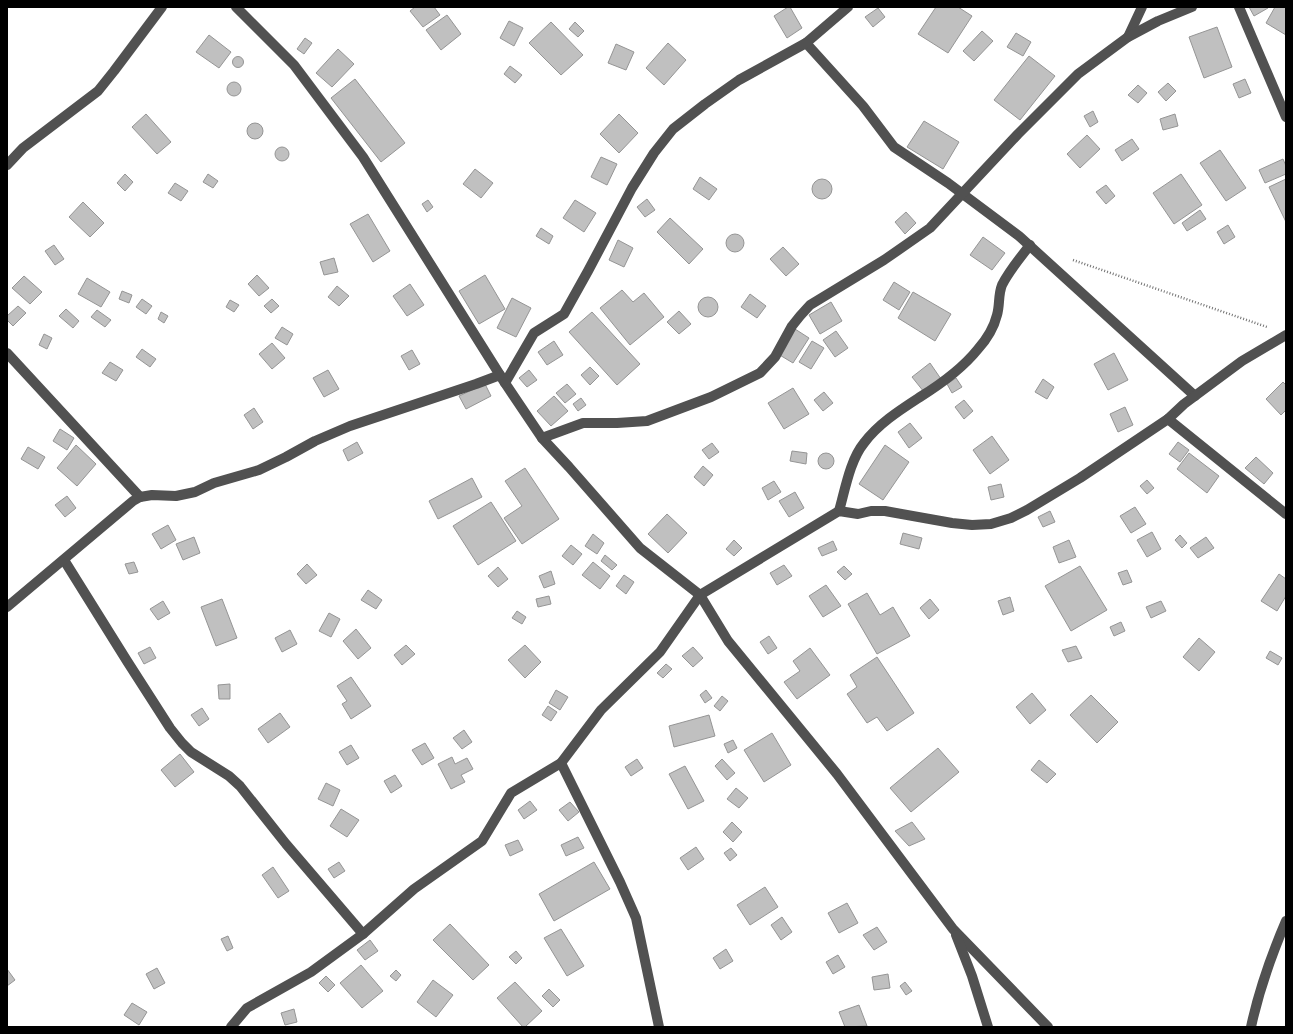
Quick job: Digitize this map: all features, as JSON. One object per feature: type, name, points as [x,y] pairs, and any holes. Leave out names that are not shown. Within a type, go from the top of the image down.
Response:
[{"type":"street","points":[[7,165],[23,148],[98,90],[114,72],[162,7]]},
{"type":"street","points":[[236,7],[294,65],[363,157],[502,379],[542,438],[640,548],[700,595],[728,641],[837,774],[953,929],[1048,1027]]},
{"type":"street","points":[[7,607],[64,560],[132,500],[140,496],[176,496],[195,492],[214,483],[258,470],[315,441],[350,426],[476,384],[502,379],[534,333],[564,314],[632,188],[654,153],[673,129],[739,80],[806,43],[848,7]]},
{"type":"street","points":[[1128,37],[1142,7]]},
{"type":"street","points":[[542,438],[583,423],[647,421],[710,397],[760,373],[775,357],[792,326],[810,305],[884,260],[930,228],[1018,134],[1078,74],[1128,37],[1158,21],[1192,7]]},
{"type":"street","points":[[1239,7],[1286,117]]},
{"type":"street","points":[[806,43],[863,106],[894,147],[948,183],[1030,245],[1195,396]]},
{"type":"street","points":[[839,511],[854,461],[863,444],[877,428],[900,410],[963,366],[979,348],[990,331],[997,314],[998,297],[1002,286],[1030,245]]},
{"type":"street","points":[[231,1027],[247,1008],[311,972],[363,934],[414,889],[482,841],[511,793],[562,763],[601,710],[660,652],[700,595],[839,511],[858,514],[871,511],[886,511],[952,523],[972,525],[991,524],[1011,518],[1080,478],[1168,419],[1184,404],[1242,361],[1286,336]]},
{"type":"street","points":[[7,353],[140,496]]},
{"type":"street","points":[[1168,419],[1286,514]]},
{"type":"street","points":[[64,560],[170,728],[182,743],[197,756],[229,776],[240,786],[286,844],[363,934]]},
{"type":"street","points":[[562,763],[617,875],[636,918],[659,1027]]},
{"type":"street","points":[[1251,1027],[1266,972],[1286,921]]},
{"type":"street","points":[[953,929],[972,976],[988,1027]]},
{"type":"path","points":[[1067,258],[1272,328]]},
{"type":"building","points":[[415,7],[434,7],[440,15],[423,27],[410,11]]},
{"type":"building","points":[[790,7],[802,28],[787,38],[774,16]]},
{"type":"building","points":[[936,7],[958,7],[972,16],[948,53],[918,34]]},
{"type":"building","points":[[1249,7],[1268,7],[1268,8],[1254,16]]},
{"type":"building","points":[[1275,7],[1286,7],[1286,35],[1266,23]]},
{"type":"building","points":[[878,8],[885,17],[873,27],[865,17]]},
{"type":"building","points":[[447,15],[461,34],[441,50],[426,30]]},
{"type":"building","points":[[509,21],[523,28],[514,46],[500,38]]},
{"type":"building","points":[[551,22],[583,55],[561,75],[529,43]]},
{"type":"building","points":[[575,22],[584,31],[578,37],[569,29]]},
{"type":"building","points":[[1217,27],[1232,67],[1204,78],[1189,37]]},
{"type":"building","points":[[982,31],[993,41],[974,61],[963,51]]},
{"type":"building","points":[[1016,33],[1031,42],[1023,56],[1007,47]]},
{"type":"building","points":[[209,35],[231,52],[219,68],[196,52]]},
{"type":"building","points":[[305,38],[312,43],[304,54],[297,49]]},
{"type":"building","points":[[668,43],[686,60],[664,85],[646,68]]},
{"type":"building","points":[[616,44],[634,52],[626,70],[608,63]]},
{"type":"building","points":[[338,49],[354,64],[332,87],[316,73]]},
{"type":"building","points":[[1029,56],[1055,76],[1020,120],[994,100]]},
{"type":"building","points":[[236,57],[240,57],[242,58],[242,66],[236,67],[233,64],[233,60]]},
{"type":"building","points":[[510,66],[522,75],[515,83],[504,74]]},
{"type":"building","points":[[355,79],[405,143],[381,162],[331,98]]},
{"type":"building","points":[[1245,79],[1251,93],[1239,98],[1233,84]]},
{"type":"building","points":[[231,82],[237,82],[241,86],[241,92],[237,96],[231,96],[227,92],[227,86]]},
{"type":"building","points":[[1168,83],[1176,91],[1166,101],[1158,92]]},
{"type":"building","points":[[1138,85],[1147,93],[1138,103],[1128,95]]},
{"type":"building","points":[[1093,111],[1098,122],[1090,127],[1084,116]]},
{"type":"building","points":[[146,114],[171,142],[157,154],[132,127]]},
{"type":"building","points":[[619,114],[638,133],[619,153],[600,134]]},
{"type":"building","points":[[1175,114],[1178,126],[1163,130],[1160,119]]},
{"type":"building","points":[[924,121],[959,142],[943,169],[907,147]]},
{"type":"building","points":[[252,123],[258,123],[263,128],[261,137],[258,139],[252,139],[247,134],[247,128]]},
{"type":"building","points":[[1087,135],[1100,149],[1080,168],[1067,154]]},
{"type":"building","points":[[1132,139],[1139,149],[1122,161],[1115,150]]},
{"type":"building","points":[[282,147],[287,149],[289,154],[287,159],[282,161],[277,159],[275,154],[277,149]]},
{"type":"building","points":[[1220,150],[1246,188],[1226,201],[1200,163]]},
{"type":"building","points":[[601,157],[617,164],[607,185],[591,177]]},
{"type":"building","points":[[1283,159],[1286,166],[1286,174],[1265,183],[1259,170]]},
{"type":"building","points":[[475,169],[493,183],[481,198],[463,184]]},
{"type":"building","points":[[125,174],[133,182],[125,191],[117,183]]},
{"type":"building","points":[[208,174],[218,181],[213,188],[203,182]]},
{"type":"building","points":[[1181,174],[1202,205],[1174,224],[1153,193]]},
{"type":"building","points":[[700,177],[717,189],[709,200],[693,189]]},
{"type":"building","points":[[822,179],[829,182],[832,189],[829,196],[822,199],[815,196],[812,189],[815,182]]},
{"type":"building","points":[[1286,179],[1286,222],[1269,187]]},
{"type":"building","points":[[175,183],[188,191],[181,201],[168,193]]},
{"type":"building","points":[[1106,185],[1115,196],[1106,204],[1096,192]]},
{"type":"building","points":[[647,199],[655,210],[645,217],[637,207]]},
{"type":"building","points":[[428,200],[433,207],[427,212],[422,204]]},
{"type":"building","points":[[575,200],[596,213],[584,232],[563,218]]},
{"type":"building","points":[[83,202],[104,223],[90,237],[69,217]]},
{"type":"building","points":[[1200,210],[1206,219],[1187,231],[1182,223]]},
{"type":"building","points":[[906,212],[916,223],[905,234],[895,222]]},
{"type":"building","points":[[368,214],[390,251],[373,262],[350,224]]},
{"type":"building","points":[[670,218],[703,249],[689,264],[657,232]]},
{"type":"building","points":[[1228,225],[1235,237],[1224,244],[1217,232]]},
{"type":"building","points":[[541,228],[553,236],[549,244],[536,236]]},
{"type":"building","points":[[735,234],[739,235],[743,239],[743,247],[739,251],[735,252],[731,251],[727,247],[726,243],[727,239],[731,235]]},
{"type":"building","points":[[983,237],[1005,253],[992,270],[970,255]]},
{"type":"building","points":[[618,240],[633,248],[624,267],[609,260]]},
{"type":"building","points":[[54,245],[64,259],[55,265],[45,251]]},
{"type":"building","points":[[783,247],[799,264],[786,276],[770,259]]},
{"type":"building","points":[[334,258],[338,272],[324,275],[320,262]]},
{"type":"building","points":[[257,275],[269,288],[259,296],[248,284]]},
{"type":"building","points":[[485,275],[505,309],[479,324],[459,291]]},
{"type":"building","points":[[24,276],[42,292],[30,304],[12,288]]},
{"type":"building","points":[[87,278],[110,292],[101,307],[78,294]]},
{"type":"building","points":[[894,282],[910,292],[899,310],[883,300]]},
{"type":"building","points":[[410,284],[424,305],[407,316],[393,296]]},
{"type":"building","points":[[337,286],[349,296],[339,306],[328,297]]},
{"type":"building","points":[[622,290],[633,302],[644,293],[664,317],[630,345],[600,308]]},
{"type":"building","points":[[122,291],[132,295],[129,303],[119,299]]},
{"type":"building","points":[[913,292],[951,314],[935,341],[898,318]]},
{"type":"building","points":[[750,294],[766,306],[757,318],[741,307]]},
{"type":"building","points":[[708,297],[715,300],[718,307],[715,314],[708,317],[701,314],[698,307],[701,300]]},
{"type":"building","points":[[512,298],[531,308],[516,337],[497,328]]},
{"type":"building","points":[[142,299],[152,306],[146,314],[136,307]]},
{"type":"building","points":[[272,299],[279,306],[271,313],[264,306]]},
{"type":"building","points":[[230,300],[239,305],[234,312],[226,307]]},
{"type":"building","points":[[831,302],[842,321],[820,334],[809,315]]},
{"type":"building","points":[[18,306],[26,313],[13,326],[7,320],[7,316]]},
{"type":"building","points":[[66,309],[79,321],[73,328],[59,316]]},
{"type":"building","points":[[97,310],[111,320],[105,327],[91,317]]},
{"type":"building","points":[[679,311],[691,324],[679,334],[667,322]]},
{"type":"building","points":[[161,312],[168,316],[164,323],[158,319]]},
{"type":"building","points":[[592,312],[640,364],[617,385],[569,332]]},
{"type":"building","points":[[282,327],[293,334],[287,345],[275,338]]},
{"type":"building","points":[[795,329],[809,338],[793,363],[778,354]]},
{"type":"building","points":[[836,331],[848,348],[835,357],[823,340]]},
{"type":"building","points":[[44,334],[52,338],[47,349],[39,345]]},
{"type":"building","points":[[554,341],[563,355],[547,365],[538,352]]},
{"type":"building","points":[[812,341],[824,348],[811,369],[799,362]]},
{"type":"building","points":[[272,343],[285,358],[272,369],[259,354]]},
{"type":"building","points":[[142,349],[156,359],[150,367],[136,357]]},
{"type":"building","points":[[412,350],[420,364],[409,370],[401,356]]},
{"type":"building","points":[[1114,353],[1128,380],[1108,390],[1094,364]]},
{"type":"building","points":[[110,362],[123,370],[116,381],[102,373]]},
{"type":"building","points":[[930,363],[941,379],[924,392],[912,377]]},
{"type":"building","points":[[590,367],[599,376],[590,385],[581,375]]},
{"type":"building","points":[[328,370],[339,389],[324,397],[313,378]]},
{"type":"building","points":[[529,370],[537,380],[527,387],[519,378]]},
{"type":"building","points":[[956,378],[962,387],[952,393],[947,384]]},
{"type":"building","points":[[1043,379],[1054,387],[1047,399],[1035,392]]},
{"type":"building","points":[[1283,382],[1286,385],[1286,410],[1281,415],[1266,399]]},
{"type":"building","points":[[485,384],[491,396],[466,409],[459,396]]},
{"type":"building","points":[[567,384],[576,394],[565,403],[556,393]]},
{"type":"building","points":[[793,388],[809,414],[784,429],[768,403]]},
{"type":"building","points":[[824,392],[833,403],[823,411],[814,400]]},
{"type":"building","points":[[554,396],[568,411],[551,426],[537,411]]},
{"type":"building","points":[[581,398],[586,405],[578,411],[573,404]]},
{"type":"building","points":[[964,400],[973,411],[964,419],[955,407]]},
{"type":"building","points":[[1125,407],[1133,425],[1118,432],[1110,414]]},
{"type":"building","points":[[254,408],[263,422],[253,429],[244,415]]},
{"type":"building","points":[[910,423],[922,438],[909,448],[898,432]]},
{"type":"building","points":[[60,429],[74,438],[67,450],[53,441]]},
{"type":"building","points":[[992,436],[1009,460],[990,474],[973,450]]},
{"type":"building","points":[[357,442],[363,453],[348,461],[343,450]]},
{"type":"building","points":[[1178,442],[1189,450],[1180,462],[1169,454]]},
{"type":"building","points":[[712,443],[719,452],[709,459],[702,450]]},
{"type":"building","points":[[76,445],[96,464],[77,486],[57,468]]},
{"type":"building","points":[[885,445],[909,462],[883,500],[859,484]]},
{"type":"building","points":[[28,447],[45,457],[38,469],[21,459]]},
{"type":"building","points":[[792,451],[807,453],[806,464],[790,461]]},
{"type":"building","points":[[823,453],[829,453],[834,458],[832,467],[829,469],[823,469],[818,464],[818,458]]},
{"type":"building","points":[[1189,453],[1219,476],[1207,493],[1177,469]]},
{"type":"building","points":[[1256,457],[1273,473],[1264,484],[1245,468]]},
{"type":"building","points":[[703,466],[713,475],[704,486],[694,477]]},
{"type":"building","points":[[525,468],[559,519],[522,544],[504,518],[522,506],[505,481]]},
{"type":"building","points":[[472,478],[482,497],[438,519],[429,501]]},
{"type":"building","points":[[1147,480],[1154,488],[1147,494],[1140,486]]},
{"type":"building","points":[[774,481],[781,492],[768,500],[762,488]]},
{"type":"building","points":[[1001,484],[1004,497],[991,500],[988,487]]},
{"type":"building","points":[[795,492],[804,508],[789,517],[779,501]]},
{"type":"building","points":[[67,496],[76,508],[65,517],[55,505]]},
{"type":"building","points":[[491,502],[516,541],[478,565],[453,526]]},
{"type":"building","points":[[1135,507],[1146,524],[1131,533],[1120,516]]},
{"type":"building","points":[[1050,511],[1055,522],[1043,527],[1038,517]]},
{"type":"building","points":[[667,514],[687,533],[668,553],[648,534]]},
{"type":"building","points":[[168,525],[176,540],[161,549],[152,534]]},
{"type":"building","points":[[1152,532],[1161,549],[1147,557],[1137,540]]},
{"type":"building","points":[[903,533],[922,538],[919,549],[900,544]]},
{"type":"building","points":[[593,534],[604,543],[597,554],[585,546]]},
{"type":"building","points":[[1180,535],[1187,543],[1182,548],[1175,540]]},
{"type":"building","points":[[194,537],[200,553],[183,560],[176,544]]},
{"type":"building","points":[[1206,537],[1214,548],[1198,558],[1190,548]]},
{"type":"building","points":[[734,540],[742,548],[734,556],[726,549]]},
{"type":"building","points":[[1069,540],[1076,557],[1059,563],[1053,547]]},
{"type":"building","points":[[833,541],[837,550],[822,556],[818,548]]},
{"type":"building","points":[[571,545],[582,554],[573,565],[562,556]]},
{"type":"building","points":[[605,555],[617,565],[612,570],[601,561]]},
{"type":"building","points":[[134,562],[138,572],[129,574],[125,564]]},
{"type":"building","points":[[593,562],[610,576],[600,589],[582,575]]},
{"type":"building","points":[[307,564],[317,575],[306,584],[297,574]]},
{"type":"building","points":[[784,565],[792,576],[777,585],[770,573]]},
{"type":"building","points":[[844,566],[852,574],[845,580],[837,572]]},
{"type":"building","points":[[1080,566],[1107,610],[1071,631],[1045,586]]},
{"type":"building","points":[[498,567],[508,579],[498,587],[488,576]]},
{"type":"building","points":[[1127,570],[1132,582],[1123,585],[1118,573]]},
{"type":"building","points":[[551,571],[555,584],[544,588],[539,576]]},
{"type":"building","points":[[1279,574],[1286,579],[1286,596],[1277,611],[1261,601]]},
{"type":"building","points":[[624,575],[634,582],[626,594],[616,586]]},
{"type":"building","points":[[826,585],[841,606],[823,617],[809,596]]},
{"type":"building","points":[[368,590],[382,600],[376,609],[361,600]]},
{"type":"building","points":[[867,593],[880,615],[893,607],[910,636],[877,654],[848,604]]},
{"type":"building","points":[[549,596],[551,604],[538,607],[536,599]]},
{"type":"building","points":[[1010,597],[1014,611],[1003,615],[998,601]]},
{"type":"building","points":[[222,599],[237,638],[216,646],[201,607]]},
{"type":"building","points":[[930,599],[939,610],[929,619],[920,608]]},
{"type":"building","points":[[163,601],[170,613],[158,620],[150,609]]},
{"type":"building","points":[[1161,601],[1166,611],[1151,618],[1146,607]]},
{"type":"building","points":[[517,611],[526,617],[522,624],[512,618]]},
{"type":"building","points":[[329,613],[340,619],[331,637],[319,631]]},
{"type":"building","points":[[1121,622],[1125,631],[1114,636],[1110,627]]},
{"type":"building","points":[[356,629],[371,648],[358,659],[343,641]]},
{"type":"building","points":[[290,630],[297,644],[282,652],[275,638]]},
{"type":"building","points":[[769,636],[777,648],[768,654],[760,642]]},
{"type":"building","points":[[1199,638],[1215,652],[1199,671],[1183,657]]},
{"type":"building","points":[[406,645],[415,654],[402,665],[394,655]]},
{"type":"building","points":[[525,645],[541,662],[525,678],[508,660]]},
{"type":"building","points":[[1076,646],[1082,658],[1068,662],[1062,650]]},
{"type":"building","points":[[150,647],[156,658],[144,664],[138,653]]},
{"type":"building","points":[[693,647],[703,658],[693,667],[682,656]]},
{"type":"building","points":[[810,648],[830,675],[797,699],[784,682],[800,671],[793,661]]},
{"type":"building","points":[[1270,651],[1282,658],[1278,665],[1266,658]]},
{"type":"building","points":[[877,657],[914,713],[887,731],[877,717],[867,723],[847,694],[857,687],[850,675]]},
{"type":"building","points":[[666,664],[672,669],[663,678],[657,673]]},
{"type":"building","points":[[351,677],[371,706],[351,719],[342,704],[347,701],[337,686]]},
{"type":"building","points":[[230,684],[230,699],[219,699],[218,685]]},
{"type":"building","points":[[556,690],[568,697],[560,710],[549,703]]},
{"type":"building","points":[[706,690],[712,698],[705,703],[700,695]]},
{"type":"building","points":[[1032,693],[1046,710],[1030,724],[1016,707]]},
{"type":"building","points":[[1091,695],[1118,722],[1097,743],[1070,715]]},
{"type":"building","points":[[722,696],[728,701],[720,711],[714,706]]},
{"type":"building","points":[[548,706],[557,712],[551,721],[542,715]]},
{"type":"building","points":[[202,708],[209,719],[199,726],[191,715]]},
{"type":"building","points":[[280,713],[290,727],[268,743],[258,729]]},
{"type":"building","points":[[709,715],[715,736],[674,747],[669,726]]},
{"type":"building","points":[[464,730],[472,742],[462,749],[453,738]]},
{"type":"building","points":[[772,733],[791,765],[764,782],[744,750]]},
{"type":"building","points":[[733,740],[737,748],[728,753],[724,744]]},
{"type":"building","points":[[425,743],[434,758],[422,765],[412,750]]},
{"type":"building","points":[[351,745],[359,758],[347,765],[339,752]]},
{"type":"building","points":[[938,748],[959,772],[911,812],[890,788]]},
{"type":"building","points":[[180,754],[194,772],[175,787],[161,770]]},
{"type":"building","points":[[452,757],[455,764],[467,758],[473,769],[461,775],[465,782],[451,789],[438,764]]},
{"type":"building","points":[[637,759],[643,768],[631,776],[625,767]]},
{"type":"building","points":[[722,759],[735,773],[727,780],[715,766]]},
{"type":"building","points":[[1039,760],[1056,774],[1047,783],[1031,770]]},
{"type":"building","points":[[685,766],[704,801],[688,809],[669,774]]},
{"type":"building","points":[[395,775],[402,786],[391,793],[384,781]]},
{"type":"building","points":[[326,783],[340,790],[333,806],[318,799]]},
{"type":"building","points":[[736,788],[748,798],[739,808],[727,799]]},
{"type":"building","points":[[530,801],[537,810],[524,819],[518,810]]},
{"type":"building","points":[[570,802],[579,812],[568,821],[559,810]]},
{"type":"building","points":[[341,809],[359,820],[347,837],[330,826]]},
{"type":"building","points":[[732,822],[742,832],[733,842],[723,832]]},
{"type":"building","points":[[912,822],[925,839],[909,846],[895,831]]},
{"type":"building","points":[[578,837],[584,848],[566,856],[561,845]]},
{"type":"building","points":[[518,840],[523,850],[510,856],[505,845]]},
{"type":"building","points":[[696,847],[704,859],[688,870],[680,858]]},
{"type":"building","points":[[731,848],[737,855],[730,861],[724,853]]},
{"type":"building","points":[[339,862],[345,871],[334,878],[328,869]]},
{"type":"building","points":[[594,862],[610,889],[554,921],[539,894]]},
{"type":"building","points":[[273,867],[289,891],[278,898],[262,875]]},
{"type":"building","points":[[765,887],[778,907],[750,925],[737,905]]},
{"type":"building","points":[[847,903],[858,923],[839,933],[828,913]]},
{"type":"building","points":[[782,917],[792,932],[781,940],[771,925]]},
{"type":"building","points":[[450,924],[489,965],[473,980],[433,940]]},
{"type":"building","points":[[877,927],[887,942],[874,950],[863,935]]},
{"type":"building","points":[[561,929],[584,966],[567,976],[544,938]]},
{"type":"building","points":[[228,936],[233,948],[227,951],[221,939]]},
{"type":"building","points":[[370,940],[378,951],[365,960],[357,950]]},
{"type":"building","points":[[726,949],[733,961],[720,969],[713,958]]},
{"type":"building","points":[[516,951],[522,958],[516,964],[509,957]]},
{"type":"building","points":[[838,955],[845,967],[833,974],[826,962]]},
{"type":"building","points":[[361,965],[383,991],[362,1008],[340,983]]},
{"type":"building","points":[[157,968],[165,983],[154,989],[146,974]]},
{"type":"building","points":[[7,969],[15,980],[7,986]]},
{"type":"building","points":[[396,970],[401,975],[396,981],[390,976]]},
{"type":"building","points":[[888,974],[890,988],[874,990],[872,977]]},
{"type":"building","points":[[326,976],[335,985],[328,992],[319,983]]},
{"type":"building","points":[[433,980],[453,995],[436,1017],[417,1002]]},
{"type":"building","points":[[515,982],[542,1011],[525,1027],[523,1027],[497,998]]},
{"type":"building","points":[[905,982],[912,991],[906,995],[900,986]]},
{"type":"building","points":[[549,989],[560,1000],[553,1007],[542,996]]},
{"type":"building","points":[[132,1003],[147,1012],[139,1025],[124,1015]]},
{"type":"building","points":[[859,1005],[867,1026],[845,1027],[839,1012]]},
{"type":"building","points":[[294,1009],[297,1022],[285,1025],[281,1013]]}]
